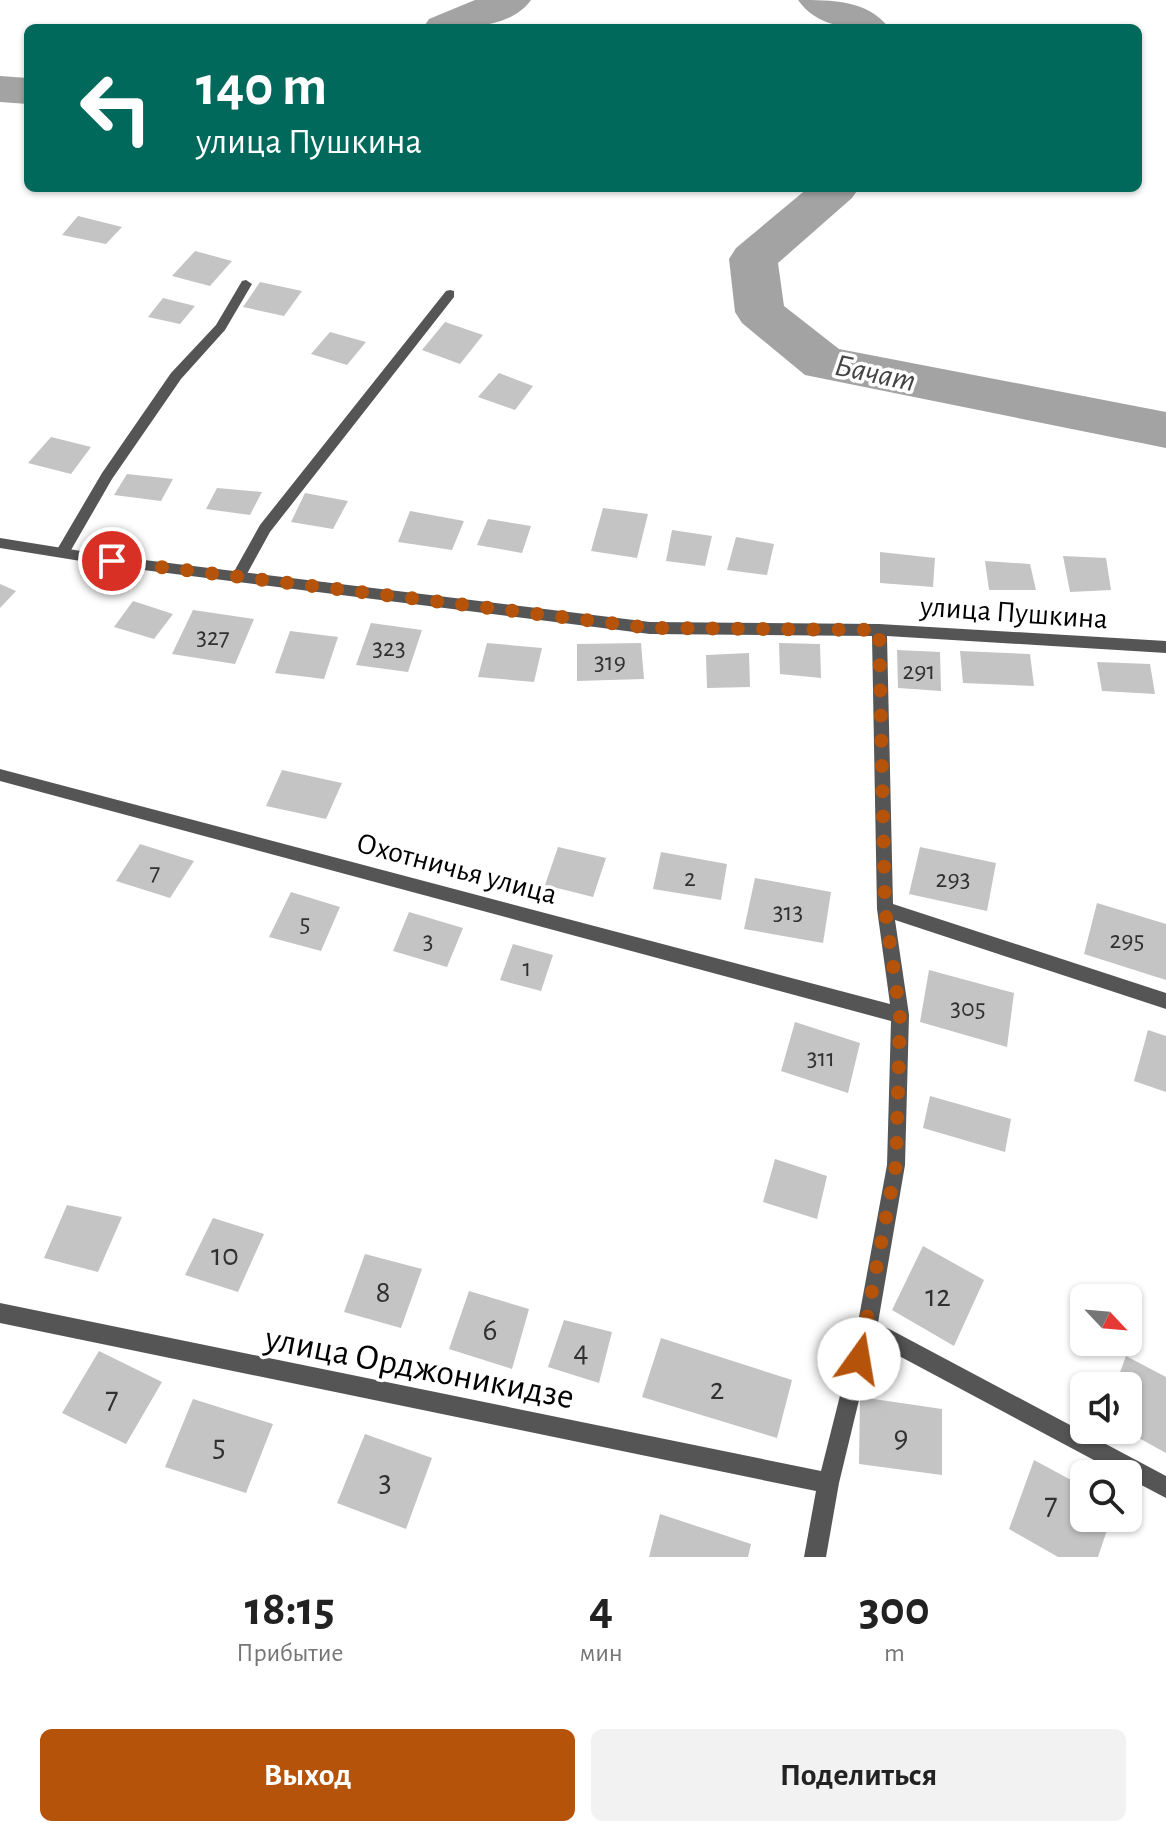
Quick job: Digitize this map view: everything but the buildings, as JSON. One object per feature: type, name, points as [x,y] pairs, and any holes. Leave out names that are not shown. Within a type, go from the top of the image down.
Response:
[{"type":"street","points":[[62,553],[107,476],[176,376],[221,327],[246,284]]},
{"type":"street","points":[[238,577],[265,529],[450,294]]},
{"type":"street","name":"улица Пушкина","points":[[0,543],[238,577],[650,628],[879,630],[1166,647]]},
{"type":"street","points":[[815,1557],[828,1483],[867,1328],[896,1165],[900,1015],[885,909],[879,630]]},
{"type":"street","name":"Охотничья улица","points":[[0,775],[900,1015]]},
{"type":"street","points":[[885,909],[1166,1001]]},
{"type":"street","name":"улица Орджоникидзе","points":[[0,1313],[828,1483]]},
{"type":"street","points":[[867,1328],[1166,1487]]},
{"type":"waterway","name":"Бачат","points":[[453,24],[510,0]]},
{"type":"waterway","name":"Бачат","points":[[819,0],[861,24]]},
{"type":"waterway","name":"Бачат","points":[[0,89],[24,91]]},
{"type":"waterway","name":"Бачат","points":[[831,192],[753,259],[760,312],[823,363],[1166,430]]},
{"type":"route","points":[[112,561],[650,628],[879,630],[885,909],[900,1015],[896,1165],[859,1359]]}]
